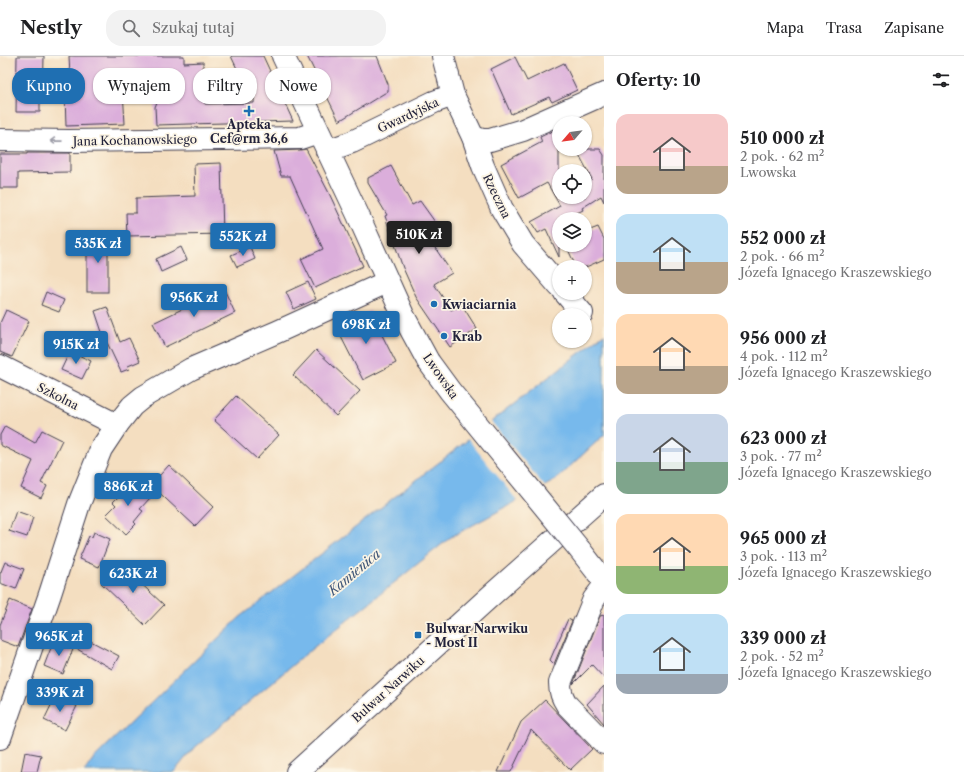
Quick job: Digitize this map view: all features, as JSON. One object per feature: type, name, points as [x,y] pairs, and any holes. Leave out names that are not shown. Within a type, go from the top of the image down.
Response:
[{"type":"street","name":"Lwowska","points":[[283,56],[387,282],[428,361],[450,391],[580,550],[600,568]]},
{"type":"street","name":"Gwardyjska","points":[[322,141],[352,142],[428,105],[453,95],[443,56]]},
{"type":"street","points":[[473,137],[482,140],[490,140],[523,130],[604,94]]},
{"type":"street","name":"Rzeczna","points":[[453,95],[473,137],[483,166],[502,210],[523,244],[552,278]]},
{"type":"street","name":"Jana Kochanowskiego","points":[[0,140],[69,141],[300,138],[322,141]]},
{"type":"street","points":[[0,738],[50,594],[79,504],[101,449],[132,406],[143,397],[191,369],[387,282]]},
{"type":"street","points":[[571,300],[577,308]]},
{"type":"street","name":"Szkolna","points":[[0,366],[117,425]]},
{"type":"street","name":"Bulwar Narwiku","points":[[297,772],[604,495]]},
{"type":"street","points":[[604,586],[594,599],[560,683],[560,692],[567,705],[604,743]]},
{"type":"water","name":"Kamienica","points":[[604,334],[604,435],[554,481],[451,537],[308,652],[192,750],[174,772],[84,772],[93,759],[239,618],[586,348],[592,348],[592,343]]},
{"type":"pier","points":[[490,420],[546,488],[519,503],[467,438]]},
{"type":"building","points":[[17,56],[44,56],[44,68],[17,68]]},
{"type":"building","points":[[69,56],[184,56],[184,63],[203,62],[203,68],[193,68],[193,104],[257,104],[257,68],[237,68],[231,56],[263,56],[269,68],[265,68],[265,104],[285,104],[293,121],[156,125],[156,104],[185,104],[185,68],[93,68],[93,104],[124,104],[125,124],[66,126],[65,104],[85,104],[85,68],[70,68]]},
{"type":"building","points":[[307,56],[377,56],[388,84],[388,91],[339,121],[331,104],[331,68],[313,68]]},
{"type":"building","points":[[515,57],[527,81],[564,63],[577,90],[552,102],[549,97],[511,114],[491,69]]},
{"type":"building","points":[[16,104],[40,104],[40,112],[16,112]]},
{"type":"building","points":[[552,131],[552,156],[559,156],[559,164],[552,164],[552,192],[547,183],[519,198],[501,164],[542,142],[540,137]]},
{"type":"building","points":[[306,149],[328,191],[363,266],[315,288],[301,259],[323,249],[290,176],[281,176],[274,151]]},
{"type":"building","points":[[592,149],[600,149],[604,155],[604,202],[601,196],[592,202],[592,164],[584,164],[580,156],[592,156]]},
{"type":"building","points":[[70,153],[70,172],[18,173],[18,188],[0,188],[0,154]]},
{"type":"building","points":[[221,163],[223,234],[127,236],[126,213],[136,213],[136,198],[195,196],[194,164]]},
{"type":"building","points":[[391,166],[412,205],[420,201],[435,222],[423,230],[452,273],[434,284],[451,310],[462,305],[477,329],[450,347],[416,297],[403,268],[385,216],[387,215],[368,183],[368,178]]},
{"type":"building","points":[[559,204],[588,204],[579,212],[552,212],[552,242],[546,229],[538,233],[531,222],[560,206]]},
{"type":"building","points":[[598,227],[604,239],[604,259],[592,264],[592,260],[573,260],[569,252],[592,252],[592,229]]},
{"type":"building","points":[[87,236],[108,236],[108,292],[87,292]]},
{"type":"building","points":[[181,247],[187,260],[161,272],[156,259]]},
{"type":"building","points":[[250,247],[255,259],[237,267],[231,255]]},
{"type":"building","points":[[308,282],[316,299],[294,309],[286,292]]},
{"type":"building","points":[[224,289],[235,313],[165,347],[153,323]]},
{"type":"building","points":[[46,292],[64,300],[59,312],[41,305]]},
{"type":"building","points":[[107,307],[120,342],[129,338],[140,361],[128,366],[129,369],[121,372],[102,332],[95,311]]},
{"type":"building","points":[[6,310],[29,321],[12,357],[0,352],[0,323]]},
{"type":"building","points":[[370,311],[396,363],[363,380],[336,327]]},
{"type":"building","points":[[316,350],[360,391],[336,416],[293,375]]},
{"type":"building","points":[[70,351],[91,361],[82,379],[61,370]]},
{"type":"building","points":[[236,396],[279,435],[257,459],[214,420]]},
{"type":"building","points":[[5,426],[35,443],[42,430],[62,440],[41,483],[47,486],[41,498],[21,488],[33,461],[0,445],[0,435]]},
{"type":"building","points":[[169,465],[213,507],[195,526],[151,485]]},
{"type":"building","points":[[130,480],[150,498],[140,509],[143,511],[134,522],[136,524],[126,534],[106,515],[116,505],[113,502],[123,492],[121,490]]},
{"type":"building","points":[[16,511],[33,517],[27,537],[9,531]]},
{"type":"building","points":[[94,532],[110,539],[99,567],[79,559],[89,536],[92,537]]},
{"type":"building","points":[[5,562],[24,569],[16,589],[0,583],[0,574]]},
{"type":"building","points":[[120,564],[164,605],[145,625],[101,583]]},
{"type":"building","points":[[10,600],[32,609],[18,647],[0,640],[0,625]]},
{"type":"building","points":[[604,615],[604,678],[592,665],[573,684],[600,616]]},
{"type":"building","points":[[568,619],[572,621],[554,664],[550,660]]},
{"type":"building","points":[[83,637],[119,656],[112,669],[77,649]]},
{"type":"building","points":[[54,640],[74,647],[63,674],[44,666]]},
{"type":"building","points":[[604,686],[604,724],[587,704]]},
{"type":"building","points":[[56,695],[77,706],[65,730],[44,720]]},
{"type":"building","points":[[545,700],[592,749],[570,770],[531,730],[511,772],[498,772],[521,722]]},
{"type":"building","points":[[25,752],[41,755],[37,772],[21,772]]},
{"type":"place","name":"Apteka Cef@rm 36,6","points":[[249,111]]},
{"type":"place","name":"Kwiaciarnia","points":[[434,304]]},
{"type":"place","name":"Krab","points":[[444,336]]},
{"type":"place","name":"Bulwar Narwiku - Most II","points":[[418,635]]}]
